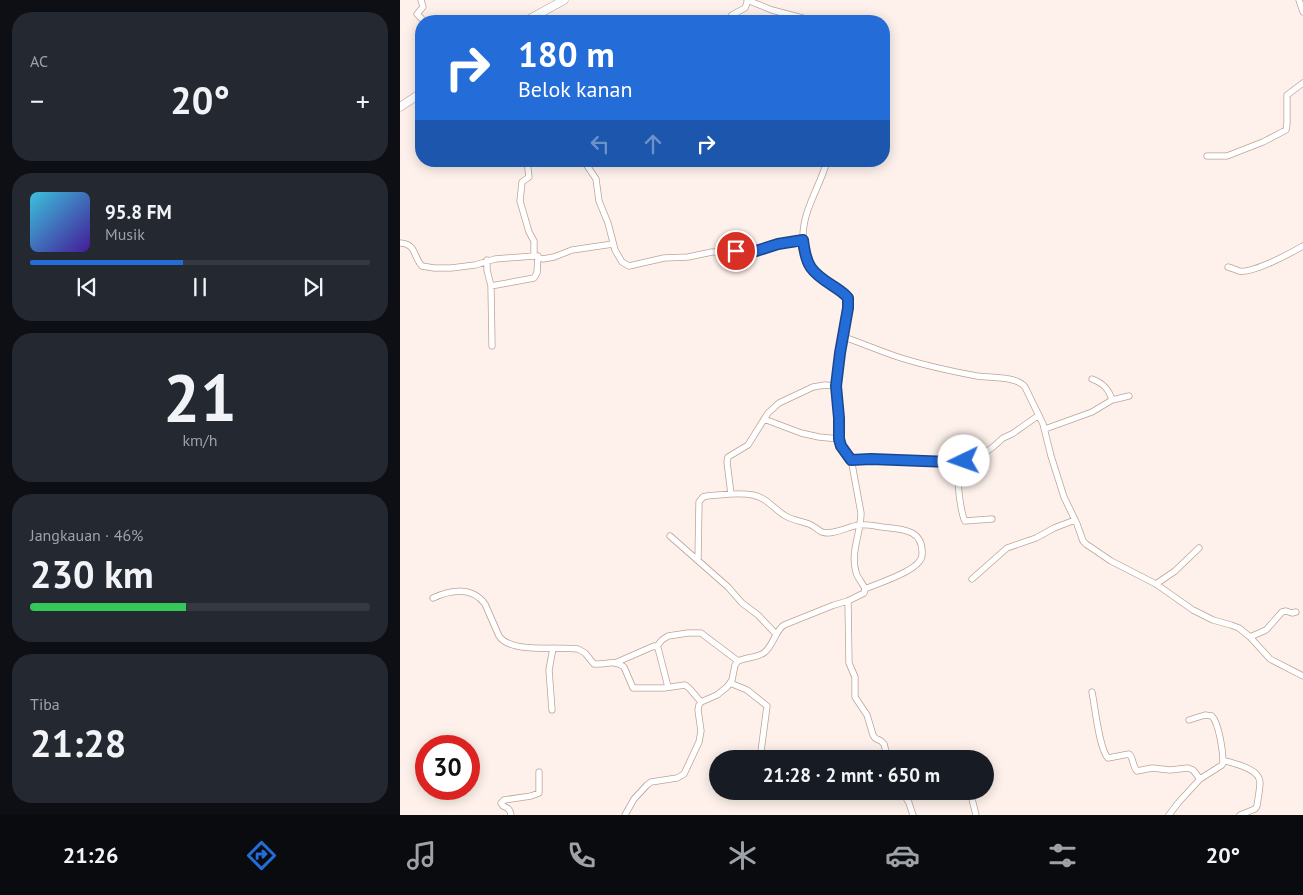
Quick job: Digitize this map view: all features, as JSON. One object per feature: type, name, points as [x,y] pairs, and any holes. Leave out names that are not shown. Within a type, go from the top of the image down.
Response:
[{"type":"main road","points":[[535,15],[553,2],[564,0]]},
{"type":"main road","points":[[400,107],[415,98]]},
{"type":"street","points":[[417,15],[423,7],[421,0]]},
{"type":"street","points":[[732,15],[745,8],[748,0],[772,10],[791,15]]},
{"type":"street","points":[[1299,0],[1303,12]]},
{"type":"street","points":[[1207,156],[1227,156],[1263,142],[1286,130],[1287,95],[1303,83]]},
{"type":"street","points":[[491,286],[529,280],[535,278],[537,273],[534,241],[529,232],[520,201],[522,182],[529,177],[528,167]]},
{"type":"street","points":[[589,167],[596,179],[599,201],[619,259],[629,266],[664,258],[688,257],[712,252],[756,251],[778,244],[803,240]]},
{"type":"street","points":[[825,167],[809,208],[803,230],[803,240],[805,256],[810,268],[848,298],[836,386],[839,439],[841,446],[851,460],[861,513],[854,561],[856,574],[866,589]]},
{"type":"street","points":[[400,243],[411,246],[422,266],[442,269],[464,267],[487,260],[536,256],[554,258],[572,250],[613,244]]},
{"type":"street","points":[[1228,267],[1240,272],[1256,269],[1303,246]]},
{"type":"street","points":[[487,260],[487,270],[491,286],[492,346]]},
{"type":"street","points":[[844,336],[893,355],[924,364],[977,376],[1018,382],[1023,385],[1039,415],[1064,497],[1083,541],[1089,547],[1111,560],[1156,584],[1192,610],[1213,620],[1235,626],[1250,637],[1270,660],[1303,676]]},
{"type":"street","points":[[1092,379],[1104,385],[1112,400]]},
{"type":"street","points":[[731,494],[728,457],[748,445],[764,419],[779,403],[813,387],[836,386]]},
{"type":"street","points":[[1044,428],[1092,412],[1112,400],[1130,396]]},
{"type":"street","points":[[851,460],[950,462],[986,452],[1003,438],[1039,415]]},
{"type":"street","points":[[764,419],[819,438],[839,439]]},
{"type":"street","points":[[963,457],[964,465],[959,482],[964,519],[965,521],[992,519]]},
{"type":"street","points":[[626,815],[634,799],[646,785],[651,782],[677,778],[684,774],[699,742],[699,705],[701,702],[717,695],[730,684],[738,661],[764,653],[770,647],[779,629],[784,625],[848,601],[864,593],[866,589],[912,569],[919,564],[923,557],[920,540],[915,534],[901,528],[860,525],[822,532],[808,524],[786,516],[763,498],[752,495],[731,494],[703,497],[699,502],[698,560]]},
{"type":"street","points":[[972,578],[1007,548],[1036,538],[1054,528],[1075,520]]},
{"type":"street","points":[[670,536],[728,587],[742,603],[758,615],[776,634]]},
{"type":"street","points":[[1156,584],[1175,571],[1199,548]]},
{"type":"street","points":[[433,598],[446,592],[456,591],[473,595],[484,604],[502,640],[518,647],[578,649],[585,653],[595,665],[615,663],[657,646],[668,636],[688,633],[701,633],[738,661]]},
{"type":"street","points":[[848,601],[849,662],[855,677],[855,697],[867,715],[873,735],[884,744],[886,750]]},
{"type":"street","points":[[1250,637],[1266,630],[1282,612],[1296,612]]},
{"type":"street","points":[[657,646],[668,687]]},
{"type":"street","points":[[552,710],[549,670],[553,648]]},
{"type":"street","points":[[615,663],[624,667],[633,688],[685,685],[701,702]]},
{"type":"street","points":[[730,684],[747,690],[767,706],[761,750]]},
{"type":"street","points":[[1092,692],[1106,756],[1110,758],[1129,754],[1132,756],[1136,771],[1152,768],[1170,770],[1188,768],[1192,769],[1200,779]]},
{"type":"street","points":[[1169,815],[1200,779],[1222,765],[1223,760],[1215,720],[1212,716],[1205,715],[1189,720]]},
{"type":"street","points":[[1223,760],[1251,769],[1260,781],[1257,806],[1255,809],[1240,815]]},
{"type":"street","points":[[511,815],[510,810],[501,803],[504,800],[531,796],[538,793],[539,772]]},
{"type":"street","points":[[907,800],[913,815]]},
{"type":"street","points":[[972,800],[976,815]]},
{"type":"route","points":[[736,251],[756,251],[778,244],[803,240],[805,256],[810,268],[848,298],[844,336],[836,374],[836,386],[840,444],[851,460],[950,462],[963,457],[964,461]]}]
